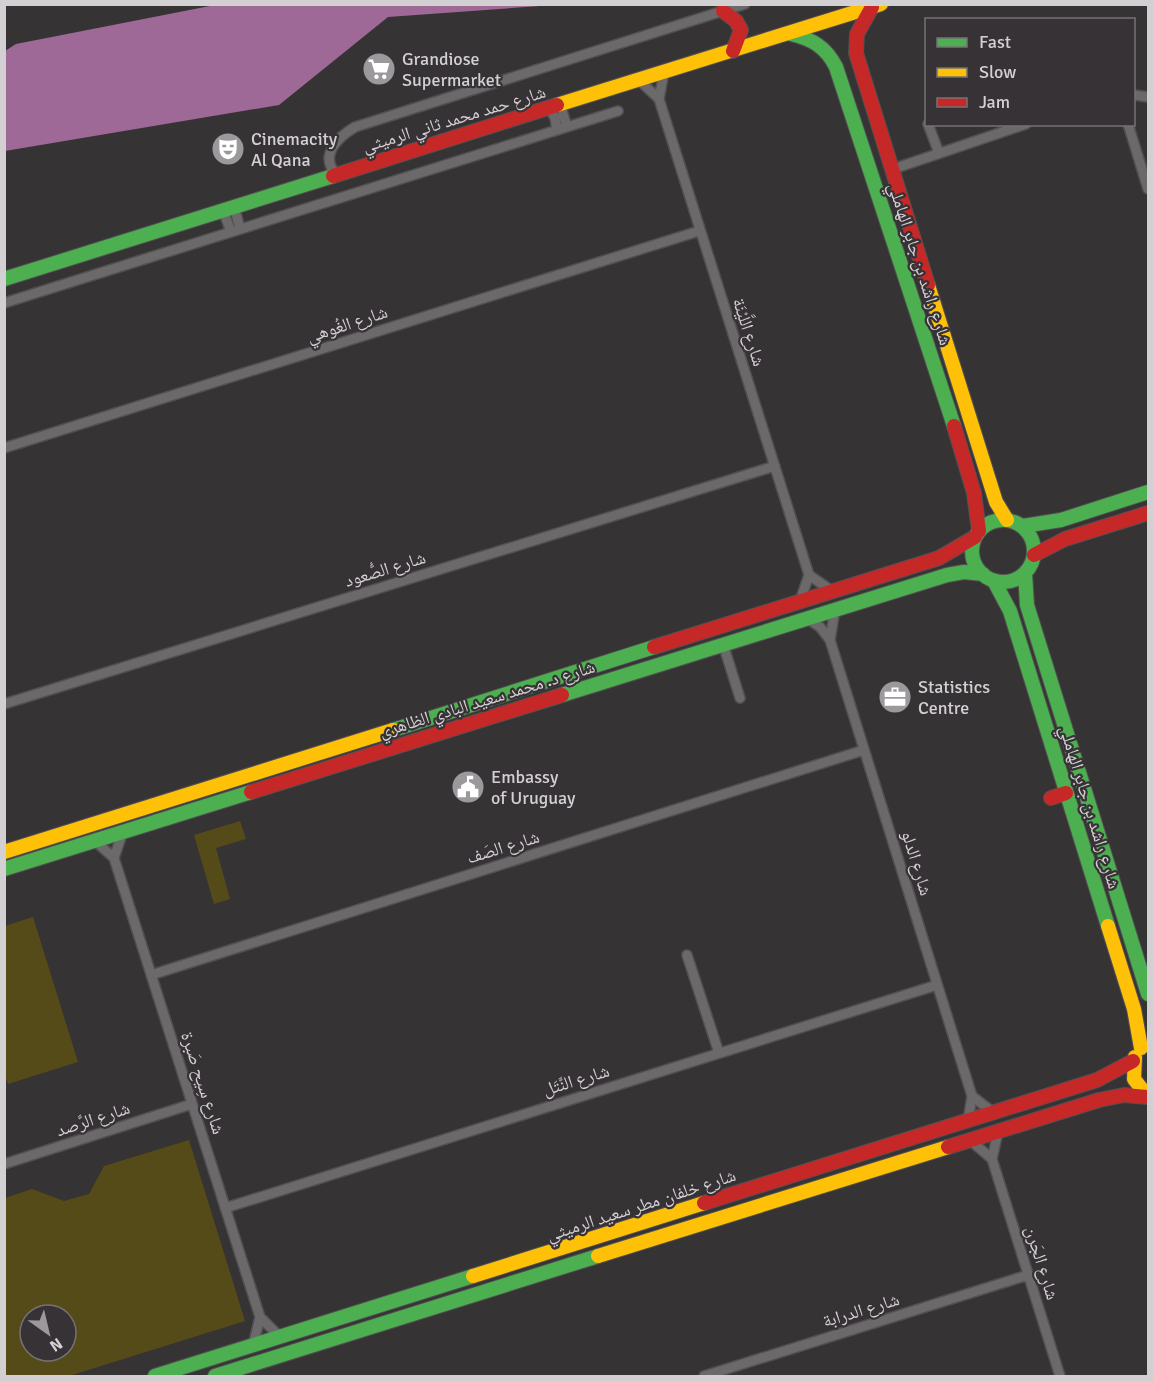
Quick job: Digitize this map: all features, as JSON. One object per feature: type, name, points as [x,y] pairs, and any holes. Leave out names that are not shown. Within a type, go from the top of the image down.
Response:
[{"type":"street","points":[[337,175],[329,164],[330,150],[343,135],[356,127],[745,4]]},
{"type":"street","name":"شارع حمد محمد ثاني الرميثي","points":[[4,279],[876,6]]},
{"type":"street","name":"شارع راشد بن جابر الهاملي","points":[[876,6],[857,34],[856,53],[996,502],[1007,520]]},
{"type":"street","points":[[723,11],[736,21],[741,30],[733,51]]},
{"type":"street","name":"شارع راشد بن جابر الهاملي","points":[[789,34],[806,38],[821,46],[836,67],[912,295],[978,508],[977,534]]},
{"type":"street","name":"شارع اللَّيْنَة","points":[[658,99],[664,72]]},
{"type":"street","name":"شارع اللَّيْنَة","points":[[639,80],[658,99],[809,575]]},
{"type":"street","points":[[555,106],[562,129]]},
{"type":"street","points":[[4,303],[618,111]]},
{"type":"street","points":[[929,126],[939,153]]},
{"type":"street","points":[[893,169],[1020,126]]},
{"type":"street","points":[[1129,126],[1149,189]]},
{"type":"street","points":[[229,208],[236,230]]},
{"type":"street","name":"شارع الغُوهي","points":[[4,448],[699,231]]},
{"type":"street","name":"شارع الصُّعود","points":[[4,704],[775,466]]},
{"type":"street","points":[[1023,526],[1033,539],[1034,555],[1025,573],[1011,581],[988,578],[975,566],[972,555],[977,534],[996,520],[1007,520],[1023,526],[1061,520],[1149,492]]},
{"type":"street","points":[[1034,555],[1065,539],[1149,513]]},
{"type":"street","name":"شارع د. محمد سعيد البادي الظاهري","points":[[4,852],[939,558],[977,534]]},
{"type":"street","name":"شارع د. محمد سعيد البادي الظاهري","points":[[4,869],[947,575],[964,572],[988,578]]},
{"type":"street","name":"شارع راشد بن جابر الهاملي","points":[[1025,573],[1027,605],[1149,994]]},
{"type":"street","points":[[800,601],[809,575],[832,591]]},
{"type":"street","name":"شارع راشد بن جابر الهاملي","points":[[988,578],[1010,611],[1145,1045]]},
{"type":"street","name":"شارع الدلو","points":[[830,640],[835,609]]},
{"type":"street","name":"شارع الدلو","points":[[807,618],[820,627],[830,640],[972,1096]]},
{"type":"street","points":[[690,636],[695,653]]},
{"type":"street","points":[[723,644],[740,698]]},
{"type":"street","name":"شارع الصَف","points":[[151,975],[864,750]]},
{"type":"street","points":[[1051,798],[1066,793]]},
{"type":"street","points":[[94,840],[114,858],[123,831]]},
{"type":"street","name":"شارع سِيح صَبرة","points":[[114,858],[260,1317],[281,1338]]},
{"type":"street","points":[[687,955],[719,1053]]},
{"type":"street","name":"شارع النَّتَل","points":[[225,1208],[937,985]]},
{"type":"street","points":[[1145,1045],[1133,1061],[1133,1078],[1136,1086],[1149,1097]]},
{"type":"street","name":"شارع خلفان مطر سعيد الرميثي","points":[[155,1377],[1097,1080],[1133,1061]]},
{"type":"street","points":[[964,1122],[969,1115],[972,1096],[994,1113]]},
{"type":"street","name":"شارع خلفان مطر سعيد الرميثي","points":[[215,1377],[1111,1097],[1149,1097]]},
{"type":"street","name":"شارع الرَّصد","points":[[4,1164],[192,1104]]},
{"type":"street","name":"شارع الجَرن","points":[[998,1132],[992,1159],[1060,1377]]},
{"type":"street","points":[[970,1140],[992,1159]]},
{"type":"street","points":[[878,1150],[884,1167]]},
{"type":"street","name":"شارع الدرابة","points":[[704,1377],[1028,1275]]},
{"type":"street","points":[[253,1346],[260,1317]]},
{"type":"shaded area","points":[[215,5],[554,5],[388,17],[279,105],[5,151],[5,51],[16,44]]},
{"type":"shaded area","points":[[240,821],[246,839],[216,848],[230,899],[214,904],[194,835]]},
{"type":"shaded area","points":[[33,917],[78,1062],[8,1084],[4,1072],[5,926]]},
{"type":"shaded area","points":[[189,1140],[245,1321],[69,1376],[5,1376],[5,1198],[32,1189],[64,1201],[89,1194],[104,1166]]},
{"type":"traffic: fast","points":[[791,34],[818,45],[828,54],[836,67],[954,426]]},
{"type":"traffic: fast","points":[[4,279],[333,176]]},
{"type":"traffic: fast","points":[[1023,526],[1061,520],[1148,492]]},
{"type":"traffic: fast","points":[[997,520],[1009,520],[1025,529],[1032,539],[1034,551],[1032,563],[1025,573],[1009,582],[997,582],[986,577],[977,568],[972,557],[972,545],[977,534],[986,525],[997,520]]},
{"type":"traffic: fast","points":[[562,695],[947,575],[964,572],[983,574]]},
{"type":"traffic: fast","points":[[1025,573],[1027,605],[1148,994]]},
{"type":"traffic: fast","points":[[994,581],[1010,611],[1108,926]]},
{"type":"traffic: fast","points":[[393,730],[654,647]]},
{"type":"traffic: fast","points":[[4,869],[251,792]]},
{"type":"traffic: fast","points":[[215,1376],[598,1256]]},
{"type":"traffic: fast","points":[[155,1376],[473,1276]]},
{"type":"traffic: slow","points":[[557,105],[881,4]]},
{"type":"traffic: slow","points":[[928,285],[996,502],[1007,520]]},
{"type":"traffic: slow","points":[[4,852],[393,730]]},
{"type":"traffic: slow","points":[[1108,926],[1134,1009],[1141,1048]]},
{"type":"traffic: slow","points":[[1135,1057],[1134,1079],[1148,1097]]},
{"type":"traffic: slow","points":[[598,1256],[948,1147]]},
{"type":"traffic: slow","points":[[473,1276],[704,1203]]},
{"type":"traffic: jam","points":[[872,7],[857,34],[856,53],[928,285]]},
{"type":"traffic: jam","points":[[723,11],[736,21],[741,30],[733,51]]},
{"type":"traffic: jam","points":[[333,176],[557,105]]},
{"type":"traffic: jam","points":[[954,426],[974,493],[979,531]]},
{"type":"traffic: jam","points":[[1034,555],[1065,539],[1148,513]]},
{"type":"traffic: jam","points":[[654,647],[939,558],[975,537]]},
{"type":"traffic: jam","points":[[251,792],[562,695]]},
{"type":"traffic: jam","points":[[1051,798],[1066,793]]},
{"type":"traffic: jam","points":[[704,1203],[1097,1080],[1133,1061]]},
{"type":"traffic: jam","points":[[948,1147],[1099,1100],[1124,1095],[1148,1097]]},
{"type":"place","name":"Grandiose Supermarket","points":[[379,69]]},
{"type":"place","name":"Cinemacity Al Qana","points":[[228,149]]},
{"type":"place","name":"Statistics Centre","points":[[895,697]]},
{"type":"place","name":"Embassy of Uruguay","points":[[468,787]]}]
